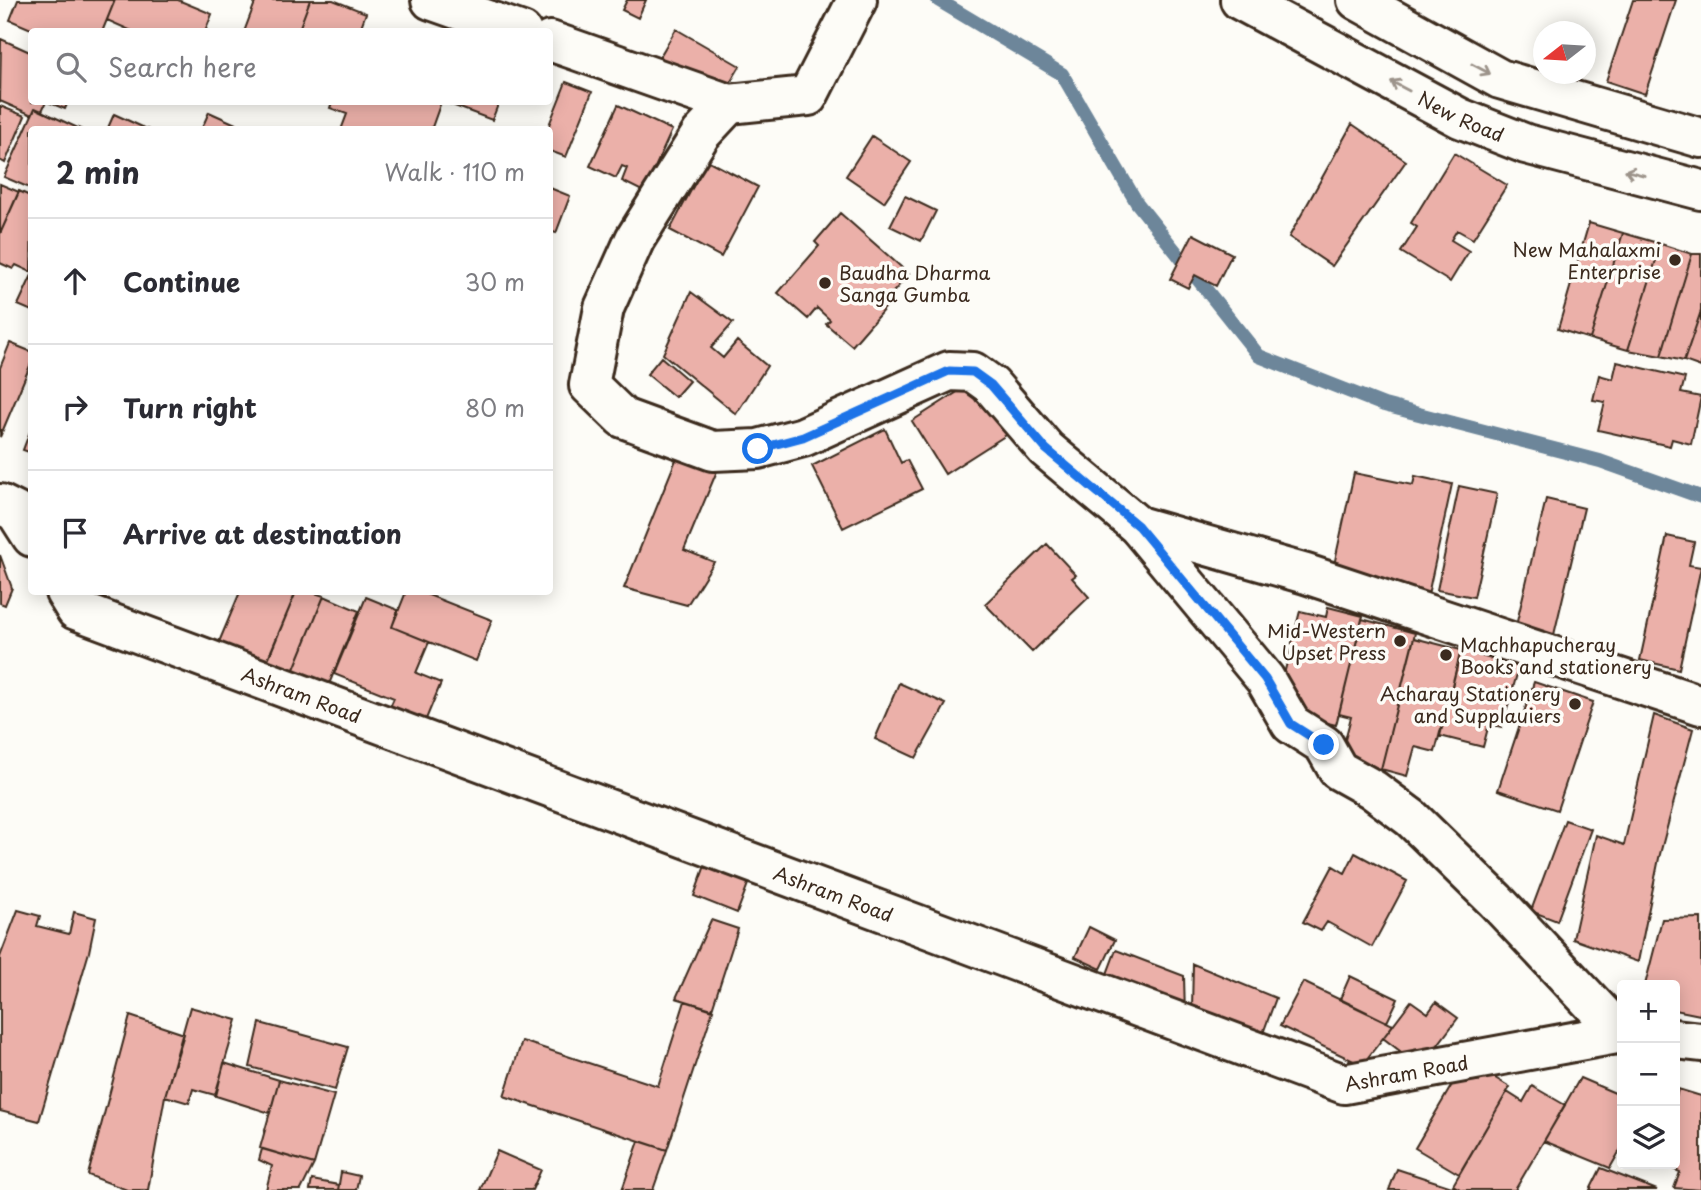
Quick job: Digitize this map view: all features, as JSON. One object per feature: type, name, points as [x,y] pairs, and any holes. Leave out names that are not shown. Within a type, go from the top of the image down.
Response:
[{"type":"street","points":[[431,0],[511,28]]},
{"type":"street","points":[[553,42],[729,104],[808,96],[857,0]]},
{"type":"street","name":"New Road","points":[[1240,0],[1460,118],[1526,144],[1701,190]]},
{"type":"street","points":[[1357,0],[1500,79],[1701,138]]},
{"type":"street","points":[[729,104],[701,134],[635,239],[604,308],[589,385],[623,418],[713,451],[758,449],[803,437],[949,371],[973,372],[991,385],[1046,449],[1138,526],[1265,679],[1291,724],[1324,745],[1338,770],[1372,789],[1411,818],[1496,901],[1617,1029]]},
{"type":"street","points":[[0,504],[16,512],[28,531]]},
{"type":"street","points":[[1138,526],[1306,575],[1701,705]]},
{"type":"street","name":"Ashram Road","points":[[67,595],[76,610],[1344,1084],[1617,1034]]},
{"type":"street","points":[[1680,1040],[1701,1042]]},
{"type":"building","points":[[18,0],[115,0],[104,28],[29,28],[10,20]]},
{"type":"building","points":[[115,0],[178,0],[212,14],[207,28],[125,28],[107,20]]},
{"type":"building","points":[[256,0],[310,0],[300,28],[246,28]]},
{"type":"building","points":[[310,0],[333,0],[366,13],[360,28],[300,28]]},
{"type":"building","points":[[627,0],[646,0],[638,18],[622,10]]},
{"type":"building","points":[[1633,0],[1676,0],[1645,94],[1606,81]]},
{"type":"building","points":[[676,29],[740,66],[723,95],[659,58]]},
{"type":"building","points":[[1,39],[28,51],[28,105],[45,105],[42,111],[35,108],[32,115],[0,101]]},
{"type":"building","points":[[566,82],[592,92],[566,157],[553,152],[553,126],[549,126]]},
{"type":"building","points":[[331,105],[440,105],[432,126],[342,126],[347,114],[330,108]]},
{"type":"building","points":[[452,105],[498,105],[492,120]]},
{"type":"building","points":[[618,105],[672,130],[644,192],[622,181],[627,168],[622,166],[616,178],[590,166]]},
{"type":"building","points":[[0,106],[25,116],[5,163],[0,160]]},
{"type":"building","points":[[35,108],[73,126],[28,126],[28,187],[4,177]]},
{"type":"building","points":[[209,112],[240,126],[203,126]]},
{"type":"building","points":[[114,114],[140,126],[109,126]]},
{"type":"building","points":[[1352,124],[1406,161],[1332,266],[1289,237]]},
{"type":"building","points":[[872,136],[911,162],[884,202],[846,176]]},
{"type":"building","points":[[1454,153],[1507,185],[1473,239],[1457,230],[1451,240],[1469,251],[1450,282],[1401,252],[1417,227],[1411,223]]},
{"type":"building","points":[[707,160],[758,187],[721,257],[670,230]]},
{"type":"building","points":[[0,184],[19,192],[0,234]]},
{"type":"building","points":[[553,189],[570,196],[556,233],[553,232]]},
{"type":"building","points":[[19,191],[28,195],[28,271],[16,265],[13,269],[0,263],[0,234]]},
{"type":"building","points":[[905,196],[936,211],[921,241],[890,226]]},
{"type":"building","points":[[840,213],[909,274],[888,298],[891,301],[852,346],[826,324],[830,320],[817,308],[808,319],[778,293],[819,246],[815,242]]},
{"type":"building","points":[[1589,223],[1623,233],[1590,339],[1558,329]]},
{"type":"building","points":[[1623,233],[1661,244],[1628,350],[1590,339]]},
{"type":"building","points":[[1193,234],[1232,254],[1216,286],[1195,275],[1188,288],[1170,279]]},
{"type":"building","points":[[1661,244],[1692,254],[1661,356],[1628,350]]},
{"type":"building","points":[[1692,254],[1701,254],[1701,311],[1684,361],[1661,356]]},
{"type":"building","points":[[28,284],[28,309],[18,305]]},
{"type":"building","points":[[691,292],[733,323],[711,348],[723,358],[737,341],[767,366],[736,414],[663,354]]},
{"type":"building","points":[[1701,311],[1701,367],[1684,361]]},
{"type":"building","points":[[10,343],[28,350],[28,370],[0,437],[0,368]]},
{"type":"building","points":[[661,357],[689,381],[675,397],[647,374]]},
{"type":"building","points":[[1617,362],[1685,378],[1681,393],[1701,397],[1691,444],[1672,439],[1670,446],[1598,430],[1605,402],[1593,400],[1599,375],[1613,379]]},
{"type":"building","points":[[967,386],[976,401],[986,394],[1011,432],[945,474],[912,421]]},
{"type":"building","points":[[885,429],[901,463],[907,460],[922,489],[843,528],[812,466]]},
{"type":"building","points":[[28,437],[28,452],[23,450]]},
{"type":"building","points":[[677,457],[717,471],[684,550],[714,562],[687,605],[624,588]]},
{"type":"building","points":[[1354,473],[1413,485],[1415,476],[1452,484],[1428,595],[1334,565]]},
{"type":"building","points":[[1459,486],[1497,494],[1474,597],[1437,590]]},
{"type":"building","points":[[1546,499],[1584,508],[1553,639],[1515,630]]},
{"type":"building","points":[[1667,536],[1694,542],[1689,565],[1701,567],[1679,669],[1640,660]]},
{"type":"building","points":[[1047,544],[1076,575],[1072,578],[1089,597],[1032,652],[985,604]]},
{"type":"building","points":[[0,555],[12,588],[5,605],[0,603]]},
{"type":"building","points":[[239,595],[295,595],[267,662],[219,642]]},
{"type":"building","points":[[295,595],[324,596],[292,674],[266,663]]},
{"type":"building","points":[[405,595],[429,595],[492,620],[476,661],[392,627]]},
{"type":"building","points":[[324,596],[359,611],[325,694],[292,674]]},
{"type":"building","points":[[366,597],[398,610],[392,627],[429,642],[416,673],[441,683],[424,724],[389,709],[394,698],[334,674]]},
{"type":"building","points":[[1328,607],[1363,616],[1336,725],[1294,715],[1299,695],[1280,690],[1300,611],[1326,617]]},
{"type":"building","points":[[1362,619],[1415,633],[1381,769],[1340,759],[1351,717],[1339,714]]},
{"type":"building","points":[[1414,638],[1461,650],[1435,752],[1415,747],[1407,776],[1381,769]]},
{"type":"building","points":[[1461,650],[1519,667],[1502,727],[1489,724],[1483,747],[1440,736]]},
{"type":"building","points":[[1534,682],[1593,702],[1557,810],[1498,790]]},
{"type":"building","points":[[899,683],[946,704],[916,758],[875,739]]},
{"type":"building","points":[[1654,715],[1693,729],[1659,858],[1638,962],[1573,939],[1596,835],[1624,845]]},
{"type":"building","points":[[1565,820],[1591,829],[1557,921],[1531,911]]},
{"type":"building","points":[[1355,853],[1407,881],[1372,947],[1327,922],[1321,931],[1303,922],[1333,866],[1345,873]]},
{"type":"building","points":[[707,860],[751,876],[737,913],[694,896]]},
{"type":"building","points":[[18,910],[40,916],[37,926],[69,934],[74,912],[96,918],[89,952],[39,1121],[0,1111],[0,957]]},
{"type":"building","points":[[1701,918],[1700,1015],[1680,1011],[1680,980],[1646,980],[1662,919]]},
{"type":"building","points":[[711,920],[738,929],[712,1009],[676,998]]},
{"type":"building","points":[[1089,927],[1115,940],[1101,969],[1075,957]]},
{"type":"building","points":[[1116,950],[1184,976],[1185,1015],[1104,982]]},
{"type":"building","points":[[1193,964],[1276,998],[1262,1036],[1192,1009]]},
{"type":"building","points":[[1350,976],[1398,999],[1387,1022],[1340,999]]},
{"type":"building","points":[[1303,982],[1393,1025],[1362,1065],[1280,1026]]},
{"type":"building","points":[[685,1001],[713,1010],[667,1150],[504,1096],[522,1041],[658,1086]]},
{"type":"building","points":[[1411,1001],[1428,1013],[1436,1002],[1458,1018],[1421,1067],[1383,1038]]},
{"type":"building","points":[[190,1007],[237,1020],[215,1095],[193,1089],[189,1103],[165,1096]]},
{"type":"building","points":[[130,1016],[184,1034],[165,1096],[148,1190],[127,1190],[88,1175]]},
{"type":"building","points":[[260,1023],[348,1047],[335,1090],[250,1067]]},
{"type":"building","points":[[224,1063],[279,1080],[270,1113],[216,1096]]},
{"type":"building","points":[[1460,1071],[1479,1082],[1485,1072],[1510,1087],[1459,1174],[1415,1148]]},
{"type":"building","points":[[1580,1078],[1617,1094],[1617,1156],[1610,1168],[1544,1141]]},
{"type":"building","points":[[279,1080],[334,1095],[314,1164],[260,1148]]},
{"type":"building","points":[[1532,1086],[1565,1105],[1515,1190],[1462,1190],[1453,1185],[1507,1092],[1523,1102]]},
{"type":"building","points":[[1680,1090],[1701,1096],[1701,1190],[1674,1188],[1680,1172],[1673,1169],[1680,1169]]},
{"type":"building","points":[[639,1141],[667,1150],[653,1190],[622,1190]]},
{"type":"building","points":[[262,1149],[314,1164],[301,1190],[266,1190],[272,1166],[259,1160]]},
{"type":"building","points":[[497,1151],[541,1170],[532,1190],[480,1190]]},
{"type":"building","points":[[1601,1168],[1657,1190],[1590,1190]]},
{"type":"building","points":[[1397,1169],[1461,1190],[1389,1190]]},
{"type":"building","points":[[341,1172],[359,1176],[356,1190],[338,1190]]},
{"type":"building","points":[[312,1180],[339,1185],[338,1190],[310,1190]]},
{"type":"waterway","points":[[938,0],[1062,74],[1137,203],[1259,356],[1384,405],[1600,461],[1701,497]]},
{"type":"place","name":"New Mahalaxmi Enterprise","points":[[1675,260]]},
{"type":"place","name":"Baudha Dharma Sanga Gumba","points":[[825,283]]},
{"type":"place","name":"Mid-Western Upset Press","points":[[1400,641]]},
{"type":"place","name":"Machhapucheray Books and stationery","points":[[1446,655]]},
{"type":"place","name":"Acharay Stationery and Supplauiers","points":[[1575,704]]},
{"type":"route","points":[[758,449],[803,437],[949,371],[973,372],[991,385],[1046,449],[1111,500],[1138,526],[1265,679],[1291,724],[1324,745]]}]
